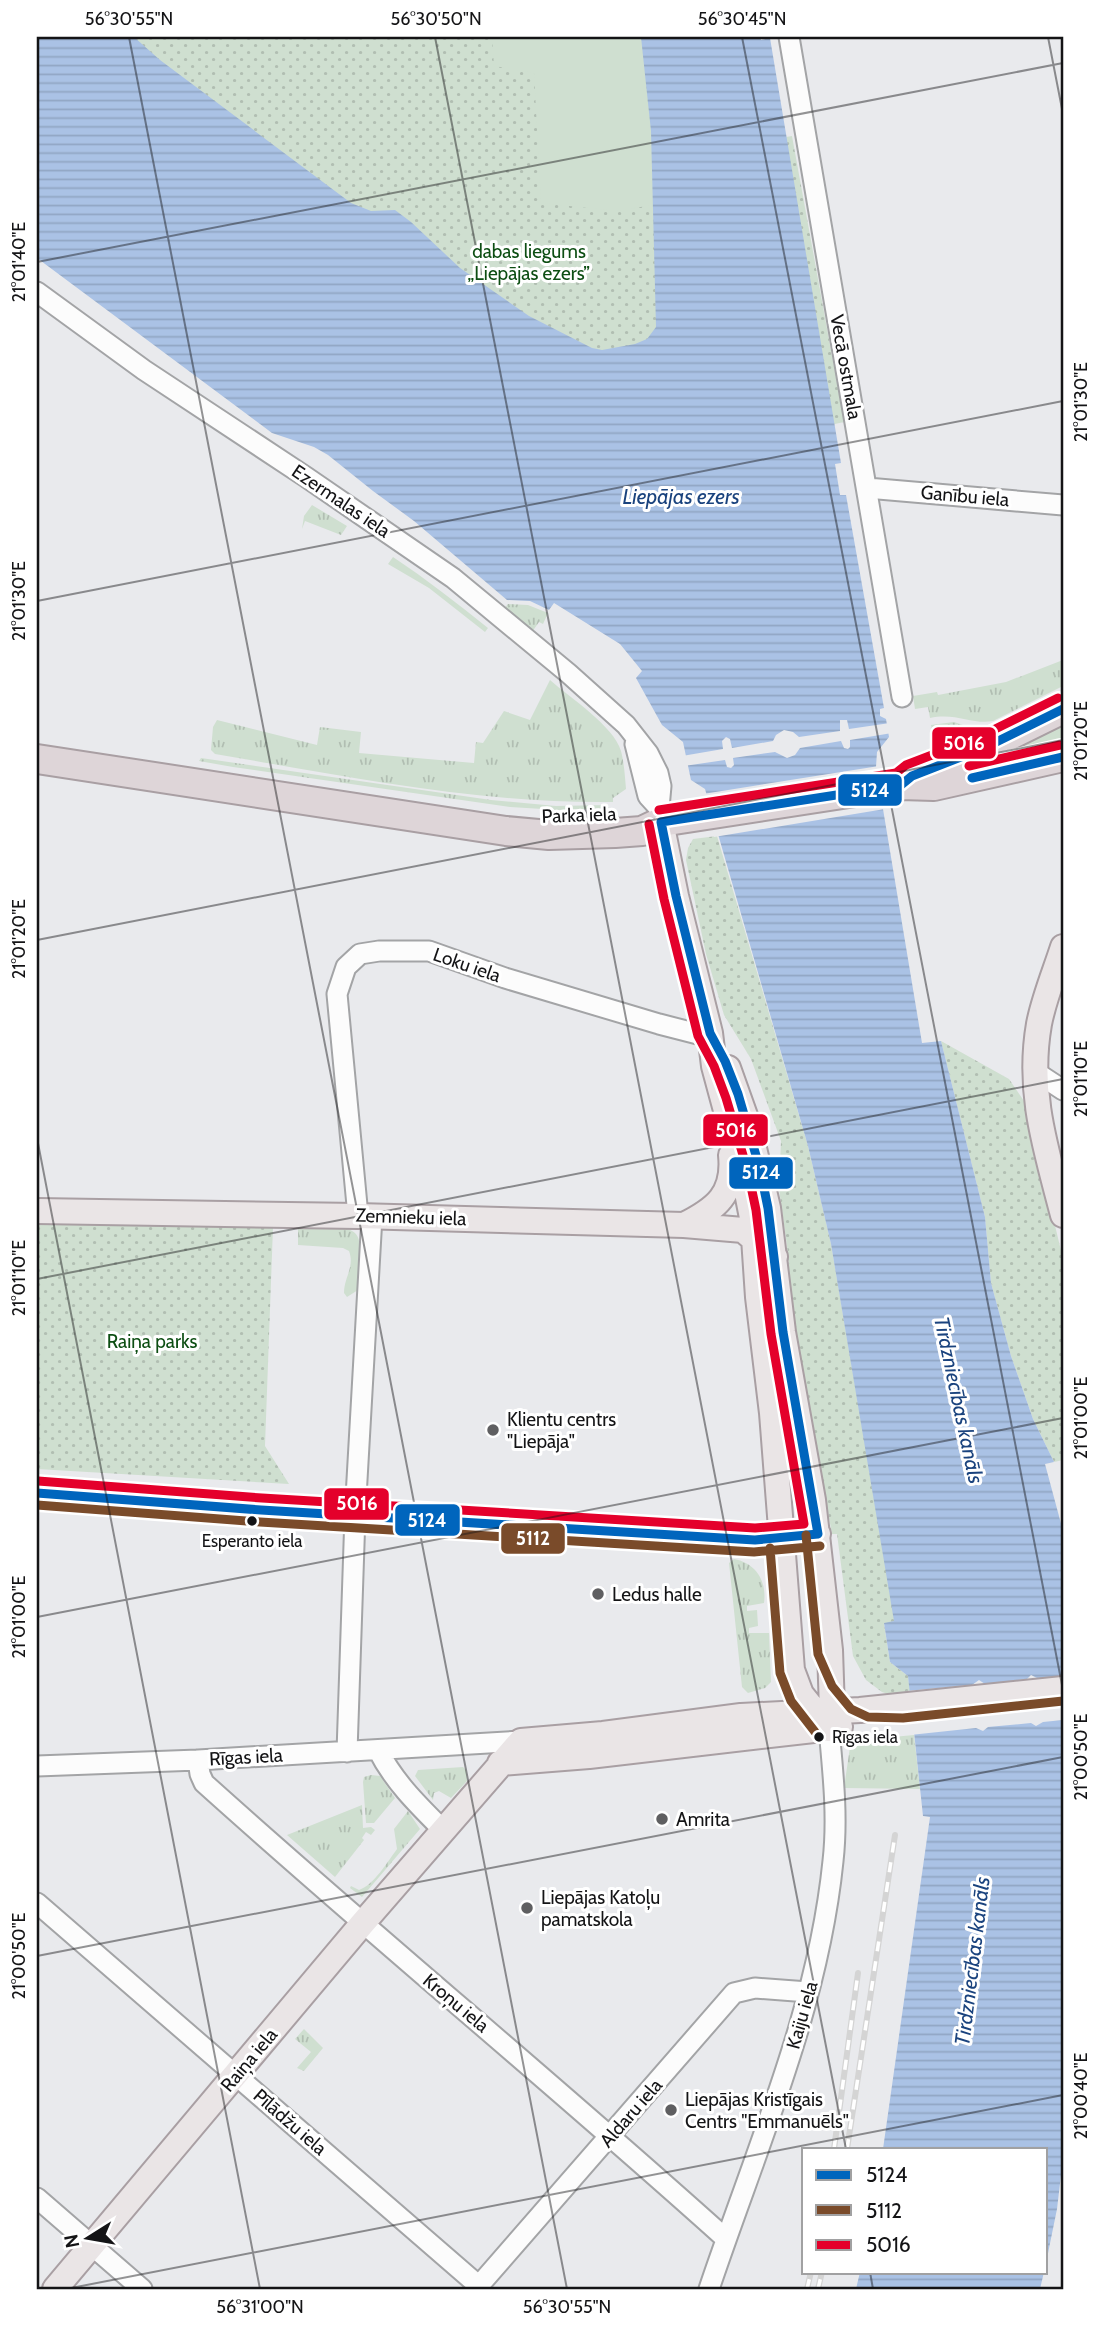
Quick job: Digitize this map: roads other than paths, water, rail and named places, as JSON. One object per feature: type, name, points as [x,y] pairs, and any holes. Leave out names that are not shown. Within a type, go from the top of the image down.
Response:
[{"type":"highway","points":[[901,785],[912,776],[984,748],[1063,709]]},
{"type":"highway","name":"Parka iela","points":[[37,740],[290,783],[508,814],[548,817],[638,813],[660,815]]},
{"type":"highway","points":[[660,815],[699,817],[901,785],[934,786],[1063,757]]},
{"type":"highway","name":"Parka iela","points":[[37,759],[506,831],[549,835],[642,831],[660,815]]},
{"type":"main road","points":[[660,815],[676,896],[710,1033],[714,1066],[744,1177],[755,1240],[758,1297],[772,1413],[792,1670],[801,1694],[825,1717]]},
{"type":"main road","points":[[1063,947],[1040,1023],[1034,1071],[1039,1121],[1063,1215]]},
{"type":"main road","points":[[710,1033],[725,1061],[749,1127],[768,1208],[783,1332],[818,1534],[831,1650],[825,1717]]},
{"type":"main road","points":[[684,1225],[709,1212],[730,1184],[732,1168],[727,1119]]},
{"type":"main road","name":"Zemnieku iela","points":[[37,1211],[684,1225],[743,1230],[775,1257]]},
{"type":"main road","points":[[37,1493],[261,1510],[722,1538],[781,1539],[818,1534]]},
{"type":"main road","points":[[831,1650],[842,1679],[858,1699],[870,1705],[903,1713]]},
{"type":"main road","points":[[741,1716],[757,1713],[781,1697],[787,1688],[792,1670]]},
{"type":"main road","points":[[999,1704],[1063,1689]]},
{"type":"main road","points":[[999,1704],[1063,1705]]},
{"type":"main road","name":"Rīgas iela","points":[[521,1741],[741,1716],[825,1717],[999,1704]]},
{"type":"main road","name":"Rīgas iela","points":[[500,1763],[589,1756],[825,1717]]},
{"type":"main road","name":"Raiņa iela","points":[[55,2289],[362,1924],[521,1741]]},
{"type":"street","name":"Vecā ostmala","points":[[789,37],[902,697]]},
{"type":"street","name":"Ezermalas iela","points":[[37,292],[144,370],[453,578],[610,709],[631,730],[658,772],[661,786],[660,815]]},
{"type":"street","name":"Ganību iela","points":[[867,488],[1063,505]]},
{"type":"street","name":"Loku iela","points":[[365,1216],[337,994],[346,967],[360,954],[379,951],[429,951],[505,978],[659,1024],[698,1034],[710,1033]]},
{"type":"street","points":[[1034,1071],[1063,1090]]},
{"type":"street","points":[[347,1752],[365,1216]]},
{"type":"street","name":"Kaiju iela","points":[[709,2289],[787,2067],[817,1960],[833,1861],[835,1785],[825,1717]]},
{"type":"street","name":"Rīgas iela","points":[[37,1766],[198,1760],[521,1741]]},
{"type":"street","points":[[378,1750],[390,1772],[409,1796],[444,1831]]},
{"type":"street","name":"Kroņu iela","points":[[198,1760],[204,1783],[362,1924],[611,2136],[726,2239]]},
{"type":"street","name":"Pīlādžu iela","points":[[37,1903],[478,2287]]},
{"type":"street","name":"Aldaru iela","points":[[478,2287],[734,1993],[755,1988],[808,1992]]},
{"type":"street","points":[[37,2197],[142,2289]]},
{"type":"water","points":[[37,37],[134,37],[160,60],[351,203],[371,211],[395,210],[460,268],[529,316],[592,348],[602,350],[635,344],[647,339],[656,327],[651,131],[641,37],[770,38],[841,463],[835,464],[840,495],[846,495],[884,708],[880,709],[880,716],[886,719],[889,737],[877,752],[876,767],[922,1043],[941,1041],[985,1217],[991,1283],[1011,1356],[1033,1419],[1054,1462],[1045,1464],[1063,1531],[1063,2158],[1048,2253],[1048,2148],[883,2148],[930,1817],[923,1816],[908,1676],[890,1662],[884,1623],[894,1621],[831,1244],[808,1146],[705,789],[691,780],[683,742],[662,725],[636,678],[642,671],[620,644],[554,603],[549,610],[530,601],[507,600],[414,521],[328,455],[314,447],[272,433],[37,258]]},
{"type":"water","points":[[860,2274],[1044,2274],[1040,2289],[856,2289]]},
{"type":"railway","points":[[847,2148],[895,1835]]},
{"type":"railway","points":[[834,2148],[858,1973]]},
{"type":"railway","points":[[807,2289],[811,2274]]},
{"type":"railway","points":[[818,2289],[822,2274]]},
{"type":"place","name":"Klientu centrs \"Liepāja\"","points":[[493,1430]]},
{"type":"place","name":"Esperanto iela","points":[[252,1521]]},
{"type":"place","name":"Ledus halle","points":[[598,1594]]},
{"type":"place","name":"Rīgas iela","points":[[819,1737]]},
{"type":"place","name":"Amrita","points":[[662,1819]]},
{"type":"place","name":"Liepājas Katoļu pamatskola","points":[[527,1908]]},
{"type":"place","name":"Liepājas Kristīgais Centrs \"Emmanuēls\"","points":[[671,2110]]},
{"type":"park label","name":"dabas liegums „Liepājas ezers”","points":[[529,262]]},
{"type":"park label","name":"Raiņa parks","points":[[152,1341]]},
{"type":"water label","name":"Liepājas ezers","points":[[681,496]]},
{"type":"water label","name":"Tirdzniecības kanāls","points":[[959,1400]]},
{"type":"water label","name":"Tirdzniecības kanāls","points":[[972,1961]]}]
